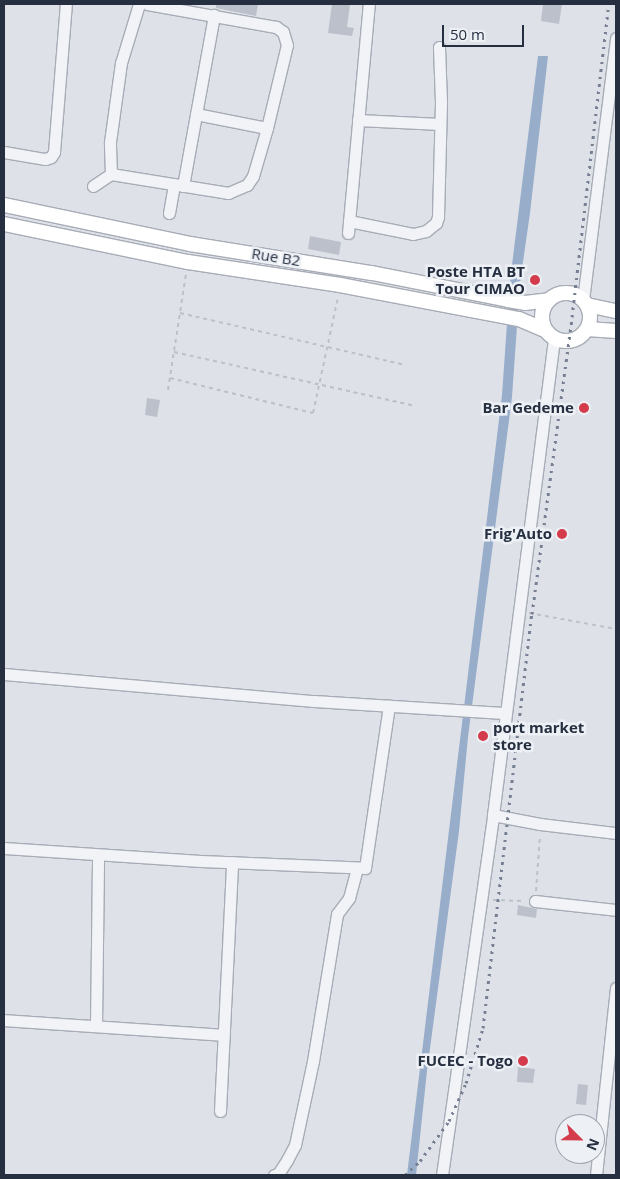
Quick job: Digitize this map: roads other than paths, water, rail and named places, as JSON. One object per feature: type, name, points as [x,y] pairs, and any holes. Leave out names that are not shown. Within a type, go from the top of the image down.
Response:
[{"type":"main road","name":"Rue B2","points":[[4,205],[190,244],[372,273],[525,303],[549,300]]},
{"type":"main road","name":"Rue B2","points":[[4,224],[188,262],[340,285],[519,319],[550,334]]},
{"type":"main road","points":[[585,302],[590,317],[587,329],[572,341],[550,334],[542,311],[549,300],[559,294],[566,293],[585,302],[616,311]]},
{"type":"main road","points":[[587,329],[616,331]]},
{"type":"street","points":[[4,152],[45,159],[51,157],[54,152],[66,4]]},
{"type":"street","points":[[111,174],[110,142],[121,63],[138,4]]},
{"type":"street","points":[[94,186],[111,174],[228,193],[247,185],[253,176],[267,128],[287,38],[283,32],[276,27],[147,4]]},
{"type":"street","points":[[348,233],[369,4]]},
{"type":"street","points":[[169,213],[179,185],[196,114],[214,15]]},
{"type":"street","points":[[585,302],[612,98],[616,38]]},
{"type":"street","points":[[349,221],[414,234],[426,231],[436,223],[438,217],[440,124],[439,46]]},
{"type":"street","points":[[196,114],[267,128]]},
{"type":"street","points":[[358,120],[440,124]]},
{"type":"street","points":[[442,1175],[493,815],[504,713],[519,612],[550,334]]},
{"type":"street","points":[[4,674],[389,706],[504,713]]},
{"type":"street","points":[[4,848],[98,855],[367,867],[389,706]]},
{"type":"street","points":[[493,815],[540,824],[616,832]]},
{"type":"street","points":[[96,1026],[98,855]]},
{"type":"street","points":[[220,1111],[232,862]]},
{"type":"street","points":[[274,1175],[278,1174],[295,1144],[313,1062],[338,914],[349,898],[357,868]]},
{"type":"street","points":[[535,901],[616,910]]},
{"type":"street","points":[[596,1175],[616,988]]},
{"type":"street","points":[[4,1020],[223,1034]]},
{"type":"water","points":[[538,56],[548,56],[520,283],[512,397],[468,737],[459,831],[427,1071],[416,1175],[407,1175],[502,395],[510,281]]},
{"type":"railway","points":[[405,1175],[420,1161],[449,1121],[466,1083],[483,1028],[532,614],[572,317],[609,4]]},
{"type":"place","name":"Poste HTA BT Tour CIMAO","points":[[535,280]]},
{"type":"place","name":"Bar Gedeme","points":[[584,408]]},
{"type":"place","name":"Frig'Auto","points":[[562,534]]},
{"type":"place","name":"port market store","points":[[483,736]]},
{"type":"place","name":"FUCEC - Togo","points":[[523,1061]]}]
